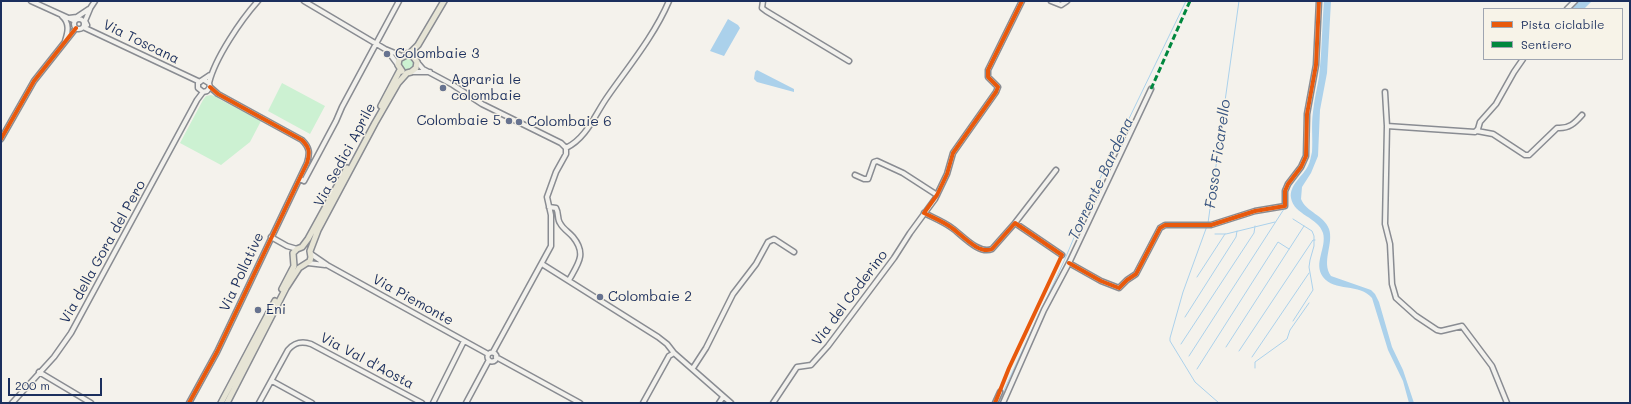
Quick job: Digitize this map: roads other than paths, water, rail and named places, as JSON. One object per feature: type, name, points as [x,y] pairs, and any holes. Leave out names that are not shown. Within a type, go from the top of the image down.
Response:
[{"type":"main road","points":[[404,55],[418,45],[444,1]]},
{"type":"main road","name":"Via Sedici Aprile","points":[[227,403],[286,288],[299,268],[311,259],[310,252],[318,230],[375,123],[398,83],[416,68],[418,45]]},
{"type":"main road","points":[[404,55],[412,56],[416,61]]},
{"type":"main road","name":"Via Sedici Aprile","points":[[297,250],[314,229],[399,67],[399,60],[404,55]]},
{"type":"main road","points":[[399,67],[410,73]]},
{"type":"main road","points":[[221,403],[290,273],[295,262],[297,250],[310,252]]},
{"type":"main road","points":[[295,262],[299,265],[306,264]]},
{"type":"street","points":[[31,1],[59,13],[75,22]]},
{"type":"street","points":[[75,22],[79,19],[82,20],[95,1]]},
{"type":"street","points":[[204,87],[237,26],[258,1]]},
{"type":"street","points":[[304,1],[385,49],[404,55]]},
{"type":"street","points":[[376,43],[399,1]]},
{"type":"street","points":[[566,148],[574,143],[594,120],[607,97],[662,18],[669,1]]},
{"type":"street","points":[[763,1],[762,8],[766,11],[849,61]]},
{"type":"street","name":"Via del Coderino","points":[[773,403],[797,367],[811,365],[828,346],[894,258],[937,195],[947,174],[953,153],[996,92],[998,87],[988,77],[988,70],[1022,1]]},
{"type":"street","points":[[1051,1],[1060,5],[1067,1]]},
{"type":"street","points":[[1069,263],[1101,281],[1119,288],[1136,274],[1160,228],[1165,225],[1211,226],[1248,213],[1286,206],[1285,191],[1288,184],[1301,167],[1306,156],[1307,114],[1316,65],[1319,1]]},
{"type":"street","points":[[68,18],[77,18],[90,9]]},
{"type":"street","points":[[90,9],[85,21],[86,25],[92,30]]},
{"type":"street","points":[[59,13],[67,23],[68,29],[64,43]]},
{"type":"street","points":[[76,28],[80,29],[83,27],[84,24],[82,20]]},
{"type":"street","points":[[1,139],[34,80],[76,28],[75,22]]},
{"type":"street","name":"Via Toscana","points":[[83,27],[190,78],[296,136],[309,148]]},
{"type":"street","name":"Via Pollative","points":[[300,179],[304,181],[376,43]]},
{"type":"street","points":[[385,49],[399,67]]},
{"type":"street","points":[[1477,131],[1480,122],[1496,104],[1514,72],[1523,60]]},
{"type":"street","points":[[416,61],[424,69],[432,72],[482,104],[561,143],[566,148],[566,154],[548,193],[552,227],[551,246],[493,352],[488,354],[487,357],[490,360]]},
{"type":"street","points":[[410,73],[432,72]]},
{"type":"street","name":"Via della Gora del Pero","points":[[12,403],[59,350],[73,330],[204,87]]},
{"type":"street","points":[[1003,403],[1044,310],[1069,263],[1151,89]]},
{"type":"street","points":[[1385,92],[1387,126],[1386,224],[1390,244],[1392,284],[1396,298],[1416,316],[1437,330],[1441,331],[1462,326],[1492,366],[1507,403]]},
{"type":"street","points":[[1387,126],[1434,128],[1471,133],[1477,131],[1493,134],[1525,155],[1529,155],[1557,128],[1574,125],[1582,115]]},
{"type":"street","name":"Via Pollative","points":[[189,403],[216,353],[300,179],[307,163],[309,148]]},
{"type":"street","points":[[855,175],[868,179],[874,162],[877,161],[903,172],[937,195]]},
{"type":"street","points":[[924,213],[952,228],[962,237],[985,250],[992,249],[1015,223],[1056,170]]},
{"type":"street","points":[[549,207],[556,208],[558,211],[559,222],[574,238],[580,248],[581,254],[579,262],[569,280]]},
{"type":"street","points":[[1015,223],[1062,255]]},
{"type":"street","points":[[271,237],[297,250]]},
{"type":"street","points":[[693,368],[706,348],[733,294],[749,274],[768,242],[774,239],[794,252]]},
{"type":"street","name":"Via Piemonte","points":[[310,252],[327,265],[488,354]]},
{"type":"street","name":"Via Piemonte","points":[[306,264],[327,265]]},
{"type":"street","points":[[542,264],[658,337],[731,403]]},
{"type":"street","points":[[433,403],[464,341]]},
{"type":"street","name":"Via Val d'Aosta","points":[[272,382],[288,350],[296,343],[301,342],[311,344],[422,403]]},
{"type":"street","points":[[493,352],[496,357],[580,403]]},
{"type":"street","points":[[644,403],[669,356],[674,353]]},
{"type":"street","points":[[466,403],[490,360],[494,360],[496,357]]},
{"type":"street","points":[[39,372],[91,403]]},
{"type":"street","points":[[259,403],[272,382],[312,403]]},
{"type":"street","points":[[995,403],[1000,392]]},
{"type":"street","points":[[719,403],[723,397]]},
{"type":"water","points":[[1324,1],[1331,1],[1327,73],[1320,110],[1318,156],[1311,173],[1302,187],[1301,199],[1307,207],[1327,224],[1329,229],[1330,241],[1327,265],[1331,276],[1371,290],[1375,294],[1379,302],[1392,347],[1403,370],[1414,403],[1409,403],[1403,381],[1388,350],[1372,298],[1361,290],[1328,282],[1323,277],[1319,266],[1324,239],[1323,233],[1316,223],[1293,204],[1291,198],[1292,189],[1306,170],[1312,152],[1312,117],[1320,68]]},
{"type":"water","points":[[1579,1],[1592,1],[1585,8],[1573,8]]},
{"type":"water","points":[[728,19],[740,28],[724,56],[710,51]]},
{"type":"water","points":[[757,70],[794,89],[794,92],[757,82],[754,79],[755,72]]},
{"type":"waterway","name":"Torrente Bardena","points":[[998,403],[1065,259],[1091,197],[1186,1]]},
{"type":"waterway","name":"Fosso Ficarello","points":[[1208,223],[1239,1]]},
{"type":"waterway","points":[[1189,356],[1284,209]]},
{"type":"waterway","points":[[1293,219],[1312,231],[1314,236],[1314,246],[1309,267],[1313,290],[1293,321]]},
{"type":"waterway","points":[[1215,234],[1226,234],[1275,222]]},
{"type":"waterway","name":"Fosso Ficarello","points":[[1207,226],[1183,292],[1170,341],[1195,382],[1219,403]]},
{"type":"waterway","points":[[1181,344],[1254,233],[1255,226]]},
{"type":"waterway","points":[[1226,347],[1304,226]]},
{"type":"waterway","points":[[1185,317],[1236,237],[1237,231]]},
{"type":"waterway","points":[[1197,277],[1225,234]]},
{"type":"waterway","points":[[1239,351],[1313,240],[1315,240]]},
{"type":"waterway","points":[[1197,369],[1278,242],[1289,249]]},
{"type":"waterway","points":[[1252,357],[1309,273]]},
{"type":"waterway","points":[[1255,368],[1255,362],[1287,339],[1290,330],[1309,303]]},
{"type":"place","name":"Colombaie 3","points":[[387,54]]},
{"type":"place","name":"Agraria le colombaie","points":[[443,88]]},
{"type":"place","name":"Colombaie 5","points":[[509,121]]},
{"type":"place","name":"Colombaie 6","points":[[519,122]]},
{"type":"place","name":"Colombaie 2","points":[[600,297]]},
{"type":"place","name":"Eni","points":[[258,310]]}]
